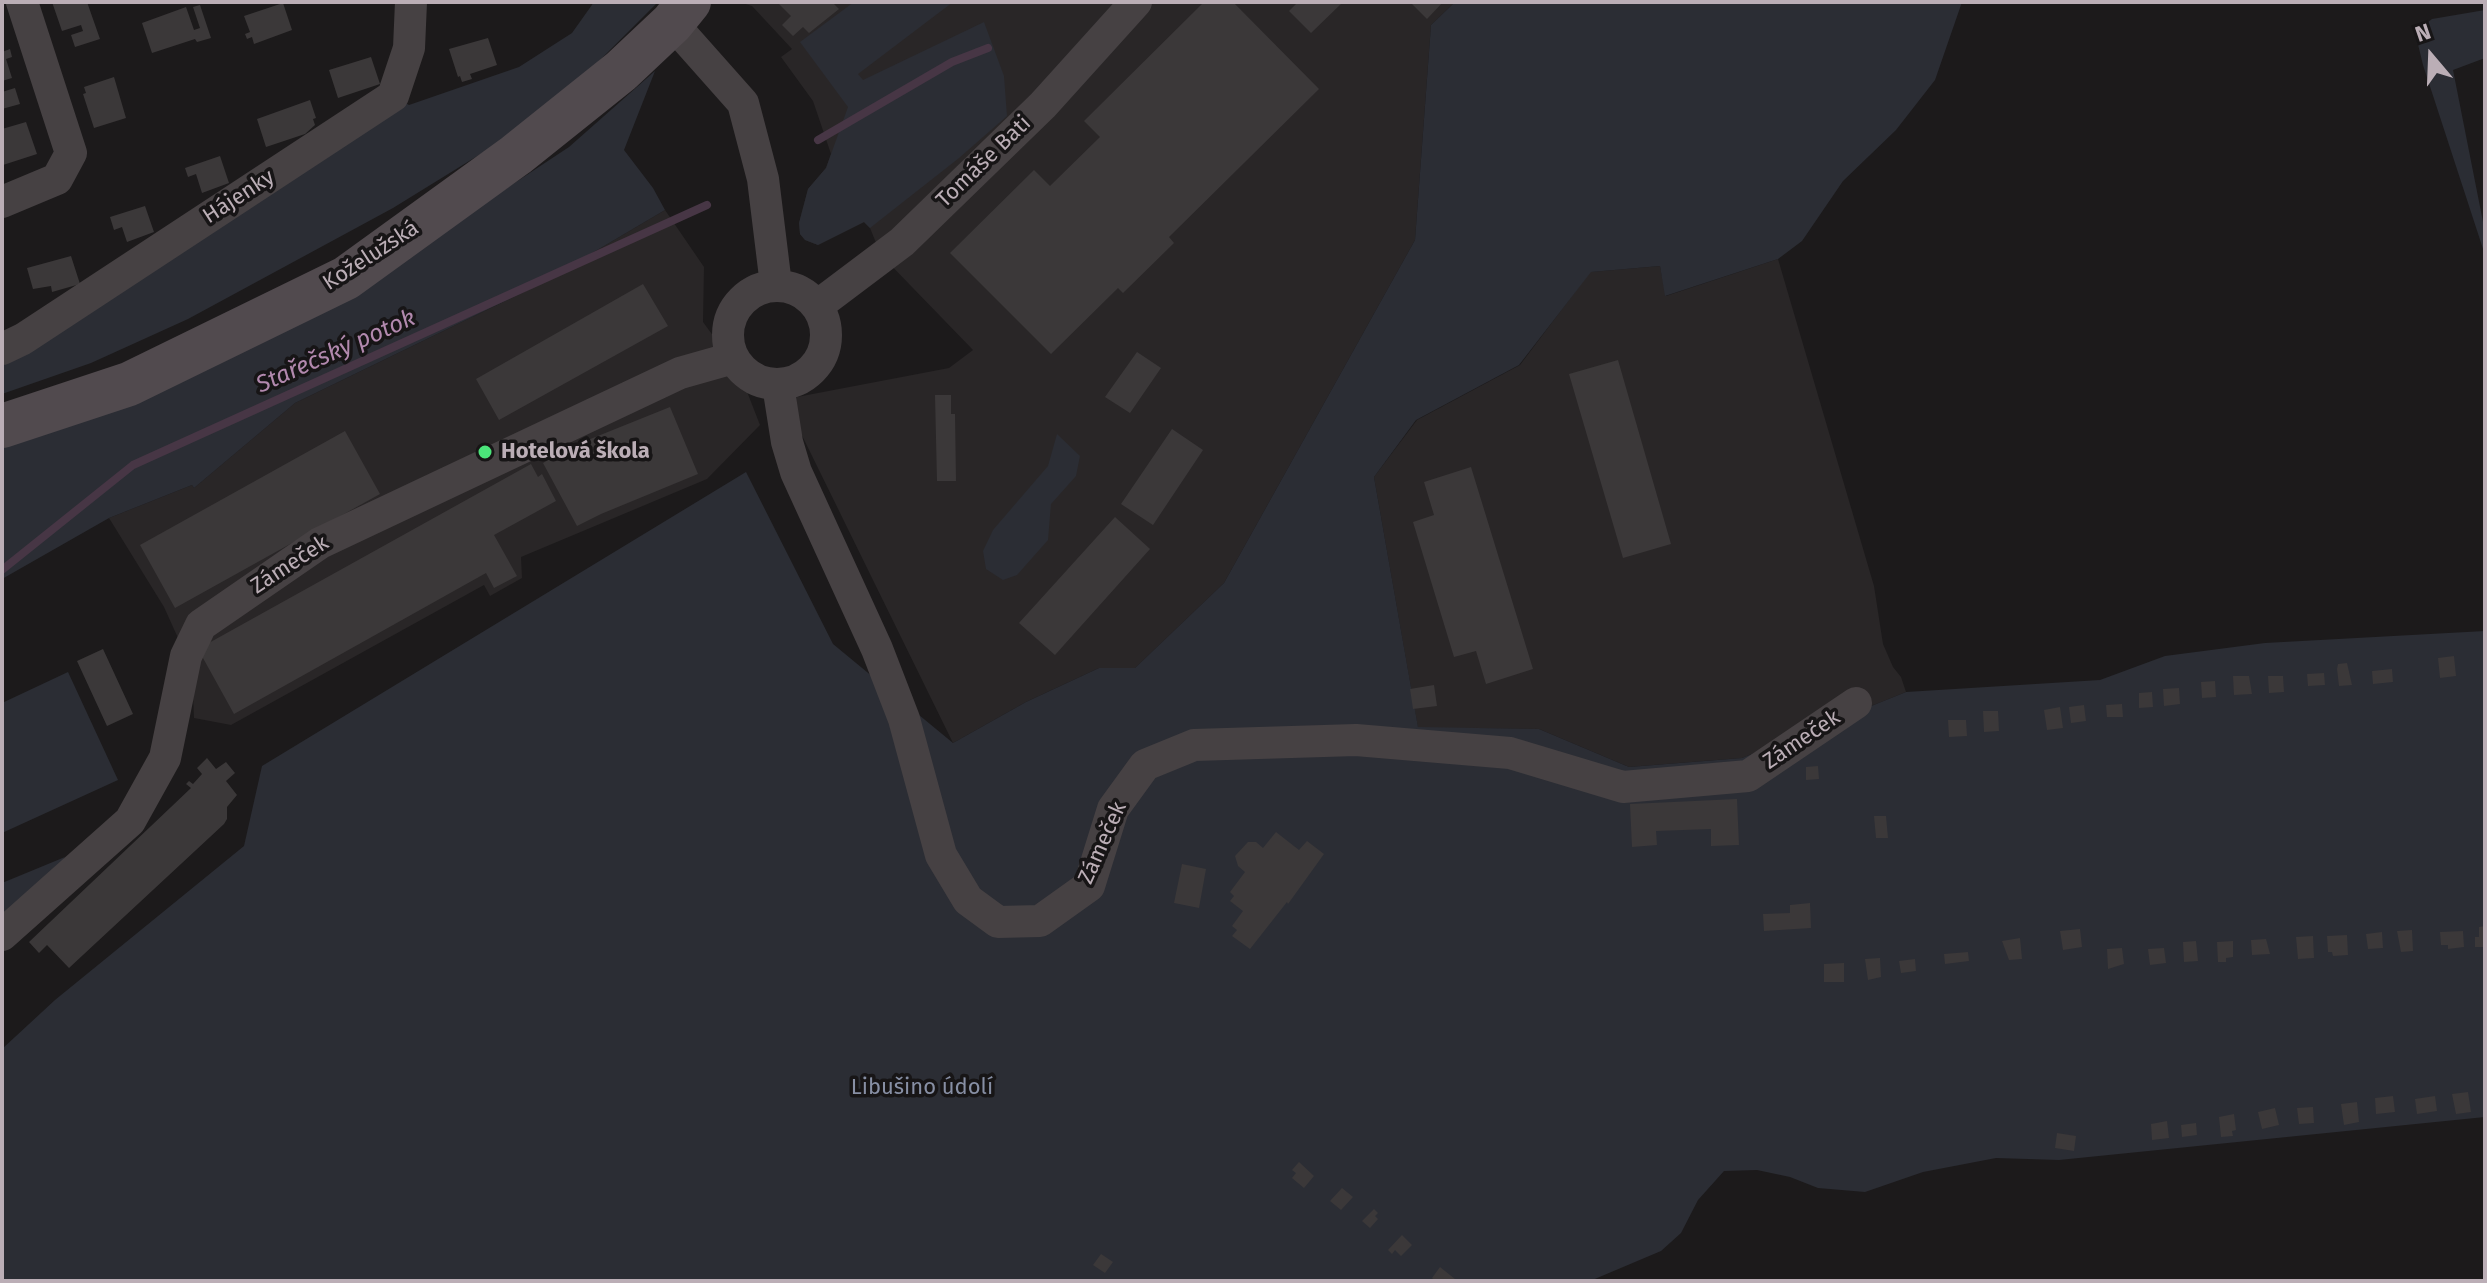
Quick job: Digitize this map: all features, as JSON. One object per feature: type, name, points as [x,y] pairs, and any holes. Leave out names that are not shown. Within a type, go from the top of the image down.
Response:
[{"type":"main road","name":"Koželužská","points":[[2,426],[129,384],[346,278],[516,155],[621,71],[680,12]]},
{"type":"street","points":[[2,202],[57,179],[71,153],[22,2]]},
{"type":"street","name":"Hájenky","points":[[2,349],[23,339],[393,96],[409,48],[411,2]]},
{"type":"street","name":"Tomáše Bati","points":[[817,306],[902,242],[1043,105],[1136,2]]},
{"type":"street","points":[[680,12],[743,103],[763,179],[776,285]]},
{"type":"street","points":[[776,285],[806,294],[817,306],[824,321],[826,338],[822,354],[813,369],[800,379],[778,385],[752,378],[741,370],[727,342],[728,325],[734,310],[745,297],[760,288],[776,285]]},
{"type":"street","name":"Zámeček","points":[[2,935],[130,821],[165,758],[186,656],[201,625],[320,543],[680,373],[733,358]]},
{"type":"street","name":"Zámeček","points":[[778,385],[787,442],[796,472],[877,649],[904,719],[941,855],[968,900],[998,922],[1040,921],[1089,886],[1113,809],[1145,765],[1194,745],[1356,740],[1510,753],[1623,787],[1748,776],[1856,703]]},
{"type":"shaded area","points":[[739,2],[1455,2],[1431,25],[1415,240],[1224,583],[1135,668],[1099,668],[1026,702],[953,743],[789,409],[797,397],[949,368],[973,350],[881,255],[870,228],[864,222],[818,245],[805,240],[800,234],[799,223],[808,189],[826,168],[831,154],[813,101],[781,57],[792,49],[752,6]]},
{"type":"shaded area","name":"Hotelová škola","points":[[665,210],[704,267],[703,322],[739,371],[760,425],[707,479],[521,557],[522,578],[490,596],[484,585],[231,725],[194,718],[192,669],[164,607],[109,518],[192,485],[194,488],[295,403],[538,285]]},
{"type":"shaded area","points":[[1778,259],[1874,586],[1883,644],[1906,692],[1742,758],[1629,767],[1539,729],[1418,728],[1374,477],[1417,420],[1520,365],[1590,272],[1660,266],[1666,296]]},
{"type":"green space","points":[[594,2],[658,2],[547,113],[393,208],[188,319],[91,363],[2,394],[2,349],[393,96],[409,105],[519,67],[572,33]]},
{"type":"green space","points":[[854,2],[953,2],[858,74],[863,80],[984,22],[1004,76],[1007,116],[870,228],[864,222],[818,245],[805,240],[800,234],[799,223],[808,189],[826,168],[848,107],[800,42]]},
{"type":"green space","name":"Libušino údolí","points":[[1455,2],[1962,2],[1935,80],[1896,130],[1843,181],[1802,241],[1778,259],[1665,296],[1660,266],[1591,272],[1519,365],[1416,420],[1374,477],[1418,727],[1539,729],[1629,767],[1742,758],[1906,692],[2100,680],[2165,656],[2265,643],[2485,631],[2485,1117],[2059,1160],[1996,1158],[1923,1172],[1865,1192],[1818,1188],[1790,1177],[1757,1170],[1724,1171],[1698,1200],[1681,1233],[1661,1251],[1590,1281],[2,1281],[2,1049],[55,1000],[244,846],[262,766],[746,472],[833,644],[953,743],[1026,702],[1099,668],[1135,668],[1224,583],[1415,240],[1431,25]]},
{"type":"green space","points":[[2485,10],[2485,58],[2453,70],[2485,232],[2485,255],[2415,32],[2432,19]]},
{"type":"green space","points":[[655,71],[624,150],[653,188],[665,210],[538,285],[295,403],[194,488],[192,485],[109,518],[2,579],[2,444],[454,223],[569,147]]},
{"type":"green space","points":[[1057,434],[1080,456],[1076,476],[1051,504],[1048,540],[1017,575],[1003,580],[986,569],[983,551],[993,530],[1048,466]]},
{"type":"green space","points":[[68,672],[118,780],[2,833],[2,703]]},
{"type":"green space","points":[[65,857],[52,876],[2,921],[2,883]]},
{"type":"building","points":[[52,2],[87,2],[100,39],[75,47],[71,35],[83,31],[81,25],[62,31]]},
{"type":"building","points":[[777,2],[832,2],[839,9],[809,33],[803,27],[793,36],[782,25],[791,16]]},
{"type":"building","points":[[1204,2],[1233,2],[1319,89],[1169,237],[1174,243],[1123,293],[1118,288],[1051,354],[950,253],[1034,170],[1050,186],[1100,137],[1084,121]]},
{"type":"building","points":[[1298,2],[1343,2],[1311,33],[1289,11]]},
{"type":"building","points":[[1410,2],[1443,2],[1427,19]]},
{"type":"building","points":[[283,3],[292,30],[254,44],[252,37],[247,39],[245,34],[250,32],[244,16]]},
{"type":"building","points":[[200,5],[211,38],[197,42],[195,39],[152,53],[142,23],[186,7],[194,30],[200,28],[193,7]]},
{"type":"building","points":[[488,38],[497,65],[470,74],[472,79],[462,82],[449,49]]},
{"type":"building","points":[[10,49],[12,57],[6,59],[12,78],[2,81],[2,52]]},
{"type":"building","points":[[371,57],[380,84],[338,98],[329,70]]},
{"type":"building","points":[[114,77],[126,118],[94,128],[83,94],[86,93],[84,87]]},
{"type":"building","points":[[15,88],[20,104],[2,109],[2,92]]},
{"type":"building","points":[[310,100],[315,125],[305,134],[266,147],[257,119]]},
{"type":"building","points":[[26,122],[37,154],[3,165],[2,129]]},
{"type":"building","points":[[220,156],[229,183],[202,193],[196,174],[188,177],[185,168]]},
{"type":"building","points":[[145,206],[154,232],[127,242],[122,227],[114,230],[110,217]]},
{"type":"building","points":[[71,256],[80,284],[52,292],[51,286],[33,289],[27,268]]},
{"type":"building","points":[[643,284],[668,326],[499,420],[476,379]]},
{"type":"building","points":[[1137,352],[1161,368],[1130,413],[1105,397]]},
{"type":"building","points":[[1618,360],[1671,544],[1623,558],[1569,374]]},
{"type":"building","points":[[935,395],[951,395],[951,414],[955,414],[956,481],[937,481]]},
{"type":"building","points":[[670,407],[698,474],[577,526],[543,463],[573,446]]},
{"type":"building","points":[[1172,429],[1203,450],[1153,525],[1121,504]]},
{"type":"building","points":[[345,431],[380,494],[175,608],[140,545]]},
{"type":"building","points":[[531,464],[538,477],[542,474],[556,501],[494,535],[517,576],[494,588],[486,573],[234,714],[198,649]]},
{"type":"building","points":[[1471,467],[1533,669],[1486,684],[1476,651],[1454,657],[1413,522],[1434,515],[1424,482]]},
{"type":"building","points":[[1115,517],[1150,549],[1055,655],[1019,623]]},
{"type":"building","points":[[103,649],[133,714],[107,726],[77,661]]},
{"type":"building","points":[[2454,656],[2456,676],[2440,678],[2438,658]]},
{"type":"building","points":[[2347,663],[2352,685],[2339,686],[2338,664]]},
{"type":"building","points":[[2392,669],[2393,682],[2373,684],[2372,671]]},
{"type":"building","points":[[2324,673],[2325,685],[2308,686],[2307,674]]},
{"type":"building","points":[[2233,676],[2249,676],[2252,694],[2234,695]]},
{"type":"building","points":[[2268,676],[2283,676],[2284,692],[2269,693]]},
{"type":"building","points":[[2215,681],[2216,697],[2202,698],[2201,682]]},
{"type":"building","points":[[1434,685],[1437,706],[1413,709],[1410,689]]},
{"type":"building","points":[[2179,688],[2180,704],[2164,706],[2163,689]]},
{"type":"building","points":[[2152,692],[2153,707],[2139,708],[2139,693]]},
{"type":"building","points":[[2122,704],[2123,717],[2107,717],[2106,705]]},
{"type":"building","points":[[2084,705],[2086,721],[2071,723],[2069,707]]},
{"type":"building","points":[[2060,707],[2063,728],[2047,730],[2044,710]]},
{"type":"building","points":[[1983,711],[1998,711],[1999,731],[1984,732]]},
{"type":"building","points":[[1948,720],[1966,720],[1967,736],[1949,737]]},
{"type":"building","points":[[207,758],[216,769],[226,762],[235,773],[226,781],[237,795],[227,807],[224,824],[69,968],[47,945],[39,953],[29,942],[191,788],[186,784],[189,781],[193,784],[202,774],[197,768]]},
{"type":"building","points":[[1818,766],[1819,779],[1806,780],[1806,767]]},
{"type":"building","points":[[1737,799],[1739,845],[1711,846],[1711,829],[1656,831],[1657,845],[1632,847],[1630,804]]},
{"type":"building","points":[[1874,816],[1886,816],[1888,838],[1876,838]]},
{"type":"building","points":[[1276,832],[1299,850],[1307,841],[1324,854],[1250,949],[1232,936],[1237,930],[1232,926],[1243,911],[1230,901],[1234,896],[1230,892],[1245,872],[1238,866],[1235,856],[1248,842],[1256,842],[1263,848]]},
{"type":"building","points":[[1182,864],[1206,869],[1199,908],[1174,903]]},
{"type":"building","points":[[1810,903],[1811,928],[1764,931],[1763,914],[1790,913],[1790,905]]},
{"type":"building","points":[[2485,926],[2485,947],[2475,947],[2479,927]]},
{"type":"building","points":[[2080,929],[2082,947],[2063,950],[2060,931]]},
{"type":"building","points":[[2412,930],[2413,951],[2401,952],[2397,931]]},
{"type":"building","points":[[2463,931],[2464,947],[2448,949],[2448,945],[2441,945],[2440,932]]},
{"type":"building","points":[[2382,932],[2383,948],[2368,949],[2366,934]]},
{"type":"building","points":[[2347,935],[2348,955],[2333,956],[2332,952],[2328,952],[2327,936]]},
{"type":"building","points":[[2313,936],[2314,958],[2298,959],[2296,937]]},
{"type":"building","points":[[2020,938],[2022,959],[2009,960],[2002,941]]},
{"type":"building","points":[[2266,939],[2270,954],[2252,955],[2251,940]]},
{"type":"building","points":[[2196,941],[2198,961],[2184,962],[2183,942]]},
{"type":"building","points":[[2233,941],[2233,957],[2226,958],[2226,962],[2218,962],[2217,942]]},
{"type":"building","points":[[2122,948],[2124,964],[2108,969],[2107,949]]},
{"type":"building","points":[[2164,948],[2166,963],[2150,965],[2148,949]]},
{"type":"building","points":[[1968,952],[1969,961],[1945,964],[1944,954]]},
{"type":"building","points":[[1880,958],[1881,977],[1868,980],[1865,959]]},
{"type":"building","points":[[1915,959],[1916,971],[1901,973],[1899,961]]},
{"type":"building","points":[[1844,963],[1844,982],[1824,982],[1824,964]]},
{"type":"building","points":[[2468,1092],[2471,1112],[2456,1114],[2452,1094]]},
{"type":"building","points":[[2393,1096],[2395,1112],[2376,1114],[2375,1098]]},
{"type":"building","points":[[2435,1096],[2437,1111],[2417,1114],[2415,1099]]},
{"type":"building","points":[[2357,1102],[2359,1122],[2344,1125],[2341,1104]]},
{"type":"building","points":[[2313,1107],[2314,1123],[2299,1124],[2297,1108]]},
{"type":"building","points":[[2275,1108],[2279,1125],[2262,1129],[2258,1112]]},
{"type":"building","points":[[2234,1114],[2236,1130],[2232,1131],[2233,1136],[2221,1137],[2219,1117]]},
{"type":"building","points":[[2167,1121],[2169,1138],[2152,1140],[2151,1124]]},
{"type":"building","points":[[2196,1123],[2197,1135],[2182,1137],[2181,1125]]},
{"type":"building","points":[[2057,1133],[2076,1136],[2074,1151],[2055,1148]]},
{"type":"building","points":[[1299,1162],[1314,1176],[1304,1188],[1292,1178],[1296,1173],[1292,1170]]},
{"type":"building","points":[[1342,1188],[1353,1197],[1341,1210],[1330,1201]]},
{"type":"building","points":[[1374,1209],[1378,1219],[1370,1228],[1362,1221]]},
{"type":"building","points":[[1402,1235],[1412,1245],[1401,1256],[1395,1250],[1392,1254],[1388,1250]]},
{"type":"building","points":[[1101,1254],[1113,1262],[1105,1273],[1093,1265]]},
{"type":"building","points":[[1440,1267],[1455,1279],[1436,1281],[1432,1278]]},
{"type":"waterway","name":"Stařečský potok","points":[[818,140],[952,62],[988,48]]},
{"type":"waterway","name":"Stařečský potok","points":[[2,570],[133,465],[707,205]]},
{"type":"place","name":"Hotelová škola","points":[[485,452]]}]
